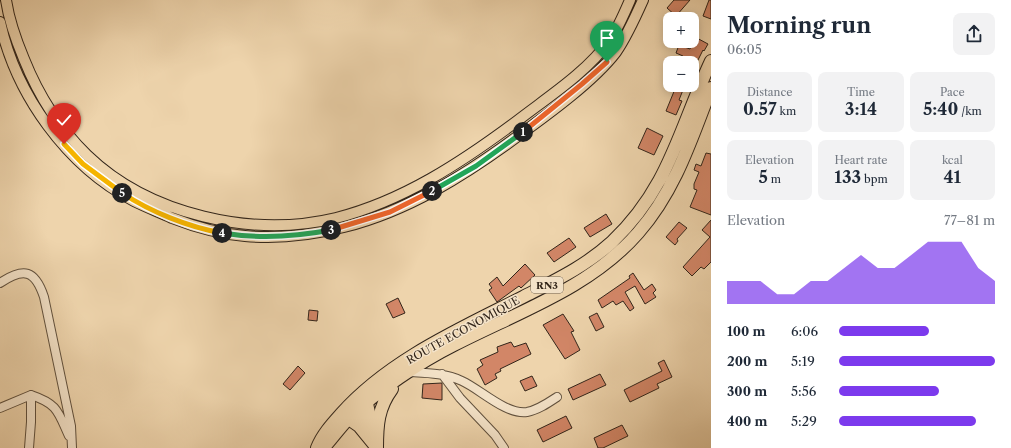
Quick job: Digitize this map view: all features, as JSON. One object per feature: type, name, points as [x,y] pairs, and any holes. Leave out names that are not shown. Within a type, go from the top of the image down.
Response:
[{"type":"highway","name":"ROUTE ECONOMIQUE","points":[[702,110],[711,61]]},
{"type":"highway","name":"ROUTE ECONOMIQUE","points":[[322,448],[349,419],[361,401],[406,374],[461,335],[568,274],[611,243],[629,225],[658,187],[678,144],[702,110],[711,88]]},
{"type":"highway","name":"ROUTE ECONOMIQUE","points":[[317,448],[333,424],[411,357],[461,335]]},
{"type":"highway","points":[[377,448],[377,429],[380,410],[384,400],[406,374]]},
{"type":"highway","points":[[349,419],[359,426],[377,448]]},
{"type":"main road","points":[[6,0],[19,48],[39,94],[62,126],[87,155],[110,173],[162,203],[186,212],[241,224],[269,226],[336,218],[385,201],[435,177],[489,142],[581,70],[610,40],[630,0]]},
{"type":"main road","points":[[630,30],[643,0]]},
{"type":"main road","points":[[0,22],[8,52],[36,109],[78,159],[107,184],[133,200],[186,223],[215,232],[243,236],[271,237],[307,234],[344,227],[390,212],[422,197],[476,166],[539,121],[607,62],[630,30],[647,0]]},
{"type":"main road","points":[[361,401],[377,448]]},
{"type":"street","points":[[0,283],[22,273],[30,273],[41,287],[71,426],[71,444]]},
{"type":"street","points":[[406,374],[442,374],[462,381],[490,399],[515,410],[526,412],[538,408],[557,397]]},
{"type":"street","points":[[442,374],[460,398],[495,435],[504,448]]},
{"type":"street","points":[[0,408],[31,395],[46,400],[57,409],[71,444]]},
{"type":"street","points":[[29,448],[31,395]]},
{"type":"building","points":[[674,0],[690,0],[680,12],[672,12],[667,8]]},
{"type":"building","points":[[709,0],[711,0],[711,19],[703,16]]},
{"type":"building","points":[[699,39],[708,44],[699,58],[699,56],[683,56],[676,53],[678,48],[699,48]]},
{"type":"building","points":[[674,92],[682,92],[679,100],[682,101],[676,115],[666,111]]},
{"type":"building","points":[[647,128],[663,136],[654,155],[638,148]]},
{"type":"building","points":[[706,153],[711,154],[711,215],[690,207],[697,190],[694,189],[694,184],[699,172],[694,170],[696,164],[701,166]]},
{"type":"building","points":[[606,214],[612,224],[590,237],[584,228]]},
{"type":"building","points":[[711,220],[711,262],[704,269],[701,267],[692,276],[683,267],[710,237],[702,230]]},
{"type":"building","points":[[679,222],[687,228],[677,239],[678,241],[675,245],[666,237]]},
{"type":"building","points":[[569,238],[576,247],[554,262],[547,253]]},
{"type":"building","points":[[525,264],[535,275],[521,288],[519,286],[497,302],[489,290],[492,288],[489,284],[497,277],[503,286]]},
{"type":"building","points":[[633,273],[644,290],[652,284],[656,290],[653,293],[656,297],[645,304],[635,286],[625,292],[634,308],[630,311],[623,301],[616,305],[613,301],[602,308],[598,300],[630,278],[629,276]]},
{"type":"building","points":[[398,298],[405,313],[393,318],[386,304]]},
{"type":"building","points":[[309,310],[318,311],[317,321],[308,320]]},
{"type":"building","points":[[597,313],[604,327],[596,331],[589,317]]},
{"type":"building","points":[[563,314],[574,331],[571,332],[580,350],[565,359],[543,325]]},
{"type":"building","points":[[511,342],[514,347],[526,343],[531,354],[500,369],[501,371],[495,374],[497,378],[485,385],[477,369],[483,365],[480,360],[498,352],[497,347]]},
{"type":"building","points":[[664,360],[672,377],[657,384],[659,388],[630,402],[624,390],[662,371],[658,363]]},
{"type":"building","points":[[298,366],[305,373],[290,390],[283,384]]},
{"type":"building","points":[[600,374],[606,385],[573,400],[568,389]]},
{"type":"building","points":[[532,376],[537,386],[525,391],[520,381]]},
{"type":"building","points":[[442,383],[442,400],[422,398],[423,384]]},
{"type":"building","points":[[566,416],[572,428],[543,442],[537,430]]},
{"type":"building","points":[[622,425],[628,436],[603,448],[598,448],[594,438]]},
{"type":"route","points":[[64,144],[83,164],[107,184],[133,200],[186,223],[215,232],[243,236],[271,237],[307,234],[344,227],[366,220],[390,212],[422,197],[476,166],[539,121],[607,62]]}]
